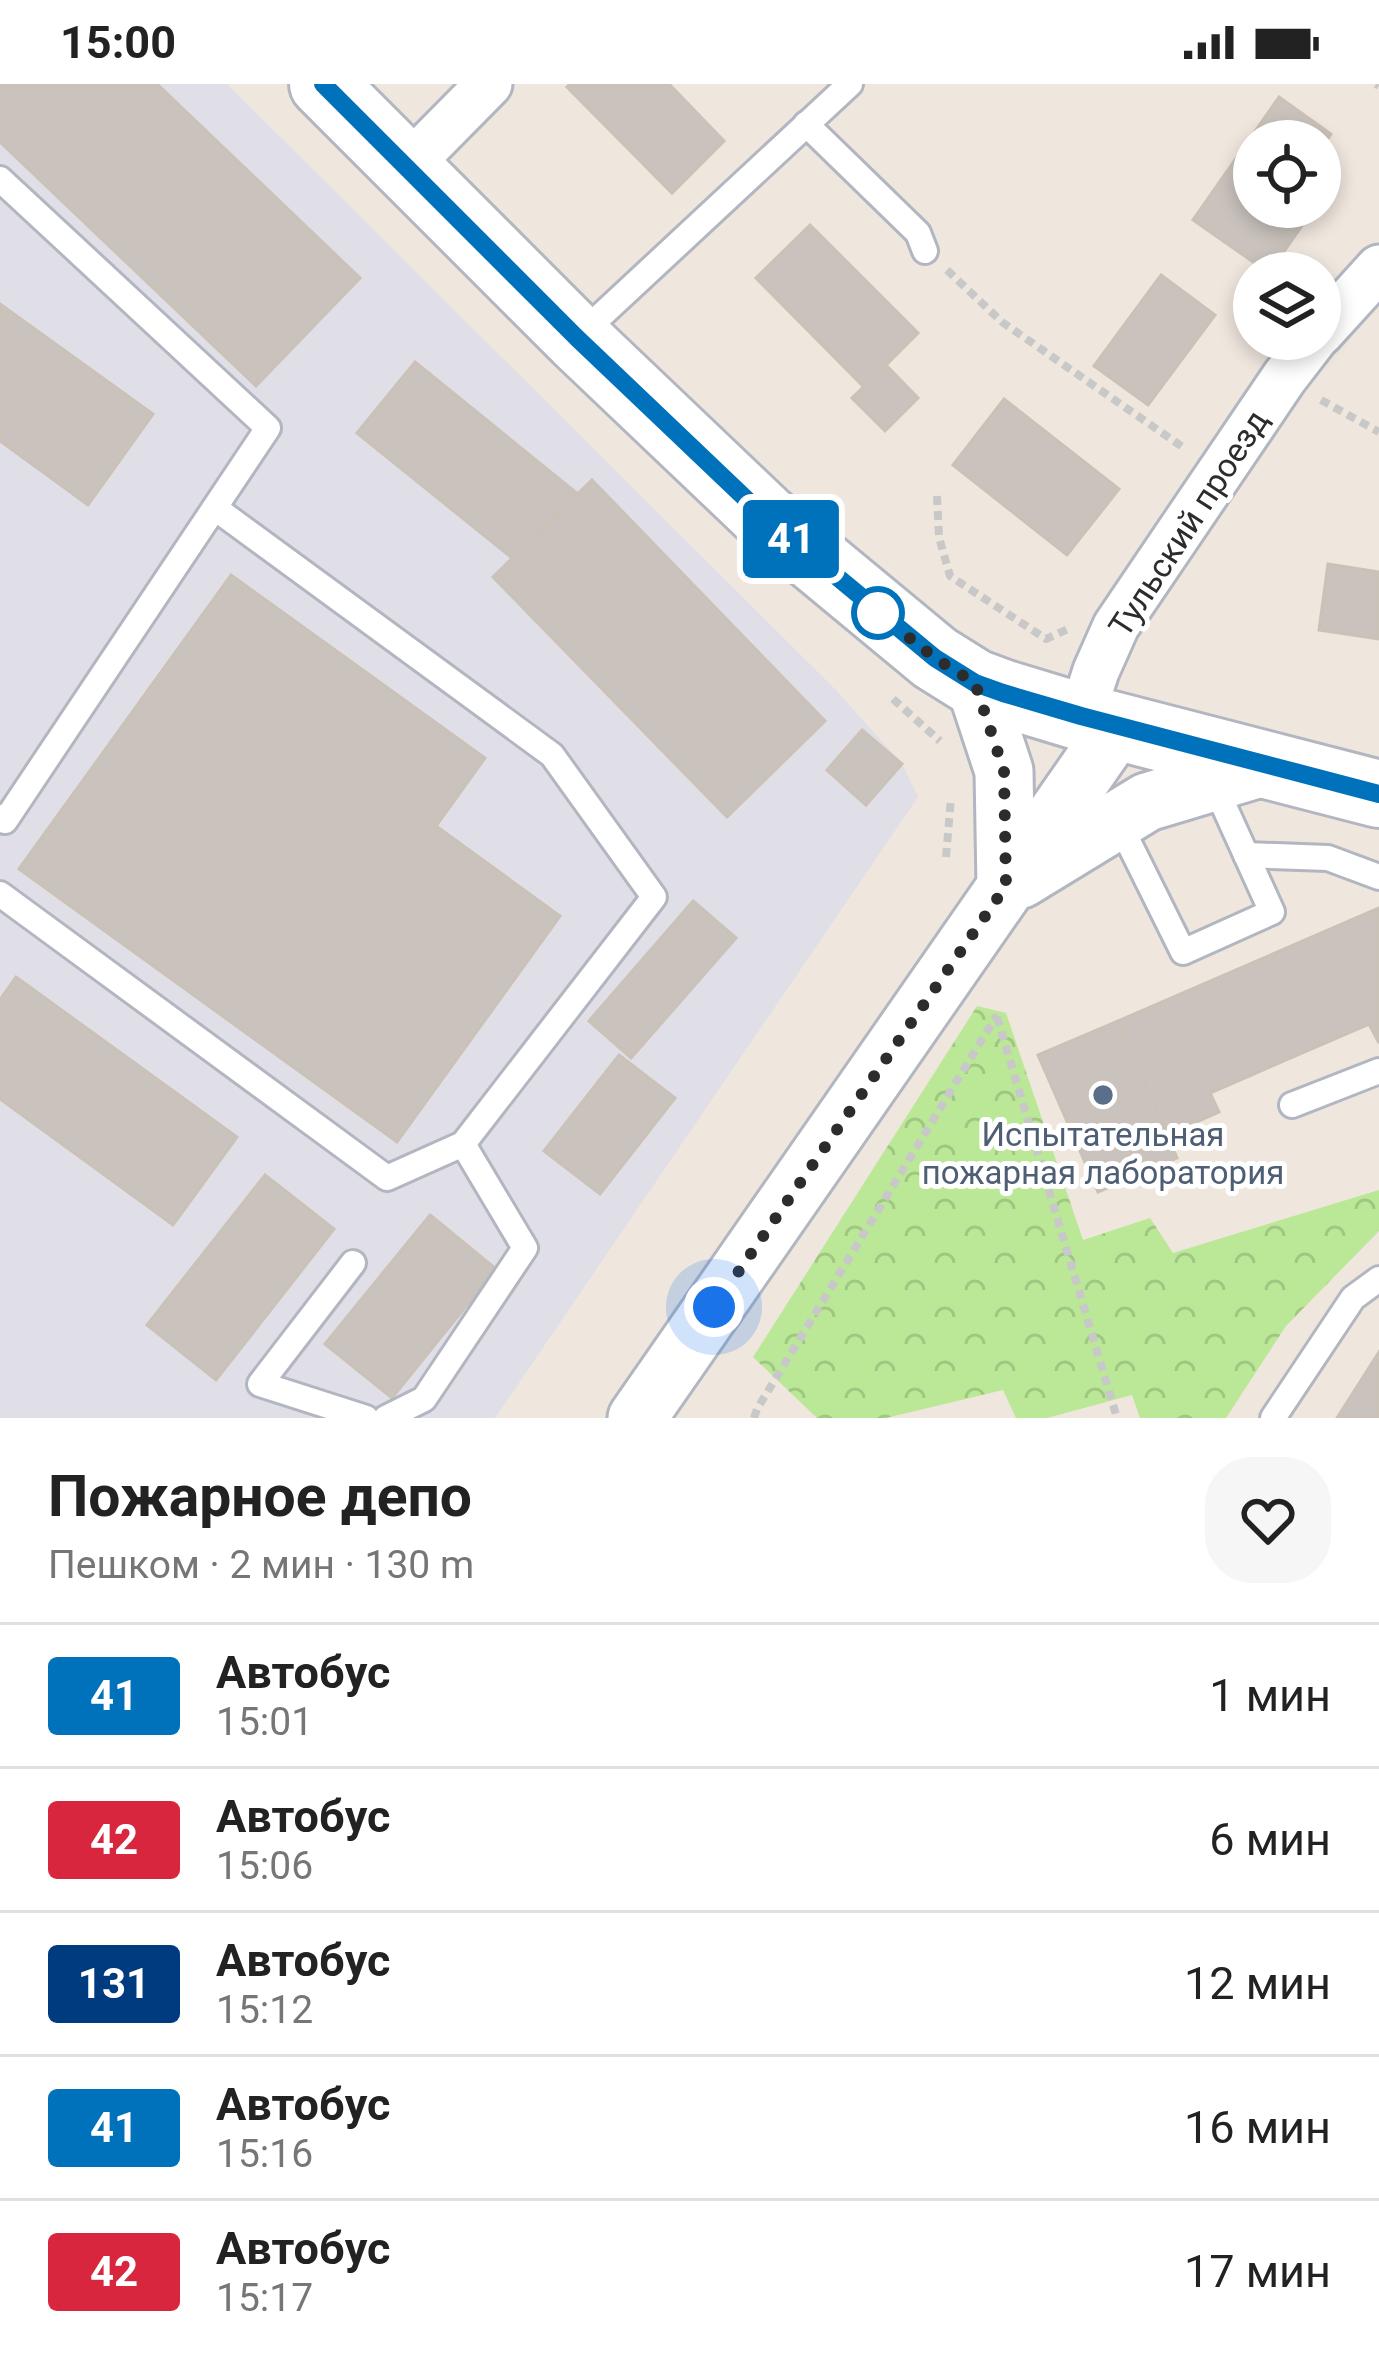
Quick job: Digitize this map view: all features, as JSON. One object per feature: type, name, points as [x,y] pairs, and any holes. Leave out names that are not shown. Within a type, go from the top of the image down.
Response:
[{"type":"main road","points":[[323,84],[577,338],[766,518],[935,658],[975,683],[1100,721],[1241,774],[1379,794]]},
{"type":"street","points":[[407,167],[489,84]]},
{"type":"street","name":"Тульский проезд","points":[[1341,310],[1379,268]]},
{"type":"street","name":"Тульский проезд","points":[[1100,721],[1096,671],[1116,626],[1298,360]]},
{"type":"street","points":[[975,683],[1004,771],[1006,886]]},
{"type":"street","points":[[637,1418],[1006,886],[1100,721]]},
{"type":"street","points":[[1006,886],[1147,802],[1241,774]]},
{"type":"lane","points":[[577,338],[850,84]]},
{"type":"lane","points":[[806,124],[918,233],[926,250]]},
{"type":"lane","points":[[0,179],[268,428],[2,822]]},
{"type":"lane","points":[[0,894],[387,1178],[463,1144],[654,897],[552,755],[215,508]]},
{"type":"lane","points":[[1118,821],[1183,952],[1272,912],[1246,855],[1241,774]]},
{"type":"lane","points":[[1246,855],[1328,859],[1379,877]]},
{"type":"lane","points":[[1292,1105],[1379,1071]]},
{"type":"lane","points":[[386,1418],[424,1399],[525,1248],[463,1144]]},
{"type":"lane","points":[[353,1263],[260,1384],[366,1418]]},
{"type":"lane","points":[[1273,1418],[1353,1298],[1379,1279]]},
{"type":"path","points":[[926,250],[1002,322],[1220,473]]},
{"type":"path","points":[[1284,378],[1379,432]]},
{"type":"path","points":[[937,496],[938,537],[950,576],[1046,639]]},
{"type":"path","points":[[754,1418],[997,1015],[1117,1418]]},
{"type":"shaded area","points":[[0,84],[227,84],[836,690],[902,764],[918,797],[495,1418],[0,1418]]},
{"type":"green space","points":[[977,1006],[1006,1013],[1083,1240],[1150,1218],[1173,1253],[1379,1190],[1379,1231],[1286,1326],[1226,1418],[1140,1418],[1132,1395],[1047,1418],[1016,1418],[1003,1390],[886,1418],[817,1418],[753,1357]]},
{"type":"building","points":[[0,84],[157,84],[360,278],[256,386],[0,142]]},
{"type":"building","points":[[669,84],[724,141],[672,193],[567,87]]},
{"type":"building","points":[[1279,97],[1311,120],[1263,120]]},
{"type":"building","points":[[1233,163],[1233,228],[1300,228],[1284,252],[1239,252],[1193,220]]},
{"type":"building","points":[[810,225],[918,333],[864,387],[756,278]]},
{"type":"building","points":[[1161,275],[1215,315],[1148,405],[1094,366]]},
{"type":"building","points":[[0,304],[153,414],[88,505],[0,441]]},
{"type":"building","points":[[415,362],[578,494],[512,558],[357,433]]},
{"type":"building","points":[[886,365],[918,398],[885,431],[852,398]]},
{"type":"building","points":[[1004,399],[1119,489],[1067,555],[953,465]]},
{"type":"building","points":[[592,480],[825,721],[727,817],[493,577]]},
{"type":"building","points":[[1328,564],[1379,572],[1379,639],[1319,630]]},
{"type":"building","points":[[231,575],[485,758],[436,826],[560,916],[397,1142],[19,869]]},
{"type":"building","points":[[862,730],[902,764],[866,805],[827,770]]},
{"type":"building","points":[[693,901],[736,938],[631,1058],[589,1021]]},
{"type":"building","points":[[1379,908],[1379,1043],[1369,1024],[1210,1093],[1219,1112],[1167,1135],[1118,1021]]},
{"type":"building","points":[[16,977],[237,1137],[173,1225],[0,1099],[0,1000]]},
{"type":"building","name":"Испытательная пожарная лаборатория","points":[[1118,1021],[1177,1158],[1098,1192],[1038,1055]]},
{"type":"building","points":[[619,1055],[675,1098],[600,1194],[544,1151]]},
{"type":"building","points":[[265,1175],[334,1229],[216,1380],[147,1325]]},
{"type":"building","points":[[430,1215],[496,1269],[392,1398],[325,1344]]},
{"type":"building","points":[[1379,1352],[1379,1418],[1337,1418]]},
{"type":"bus line","name":"41","points":[[323,84],[577,338],[766,518],[935,658],[975,683],[1003,693],[1379,794]]},
{"type":"place","name":"Испытательная пожарная лаборатория","points":[[1103,1095]]},
{"type":"route","points":[[714,1307],[1006,886],[1004,771],[975,683],[878,613]]}]
